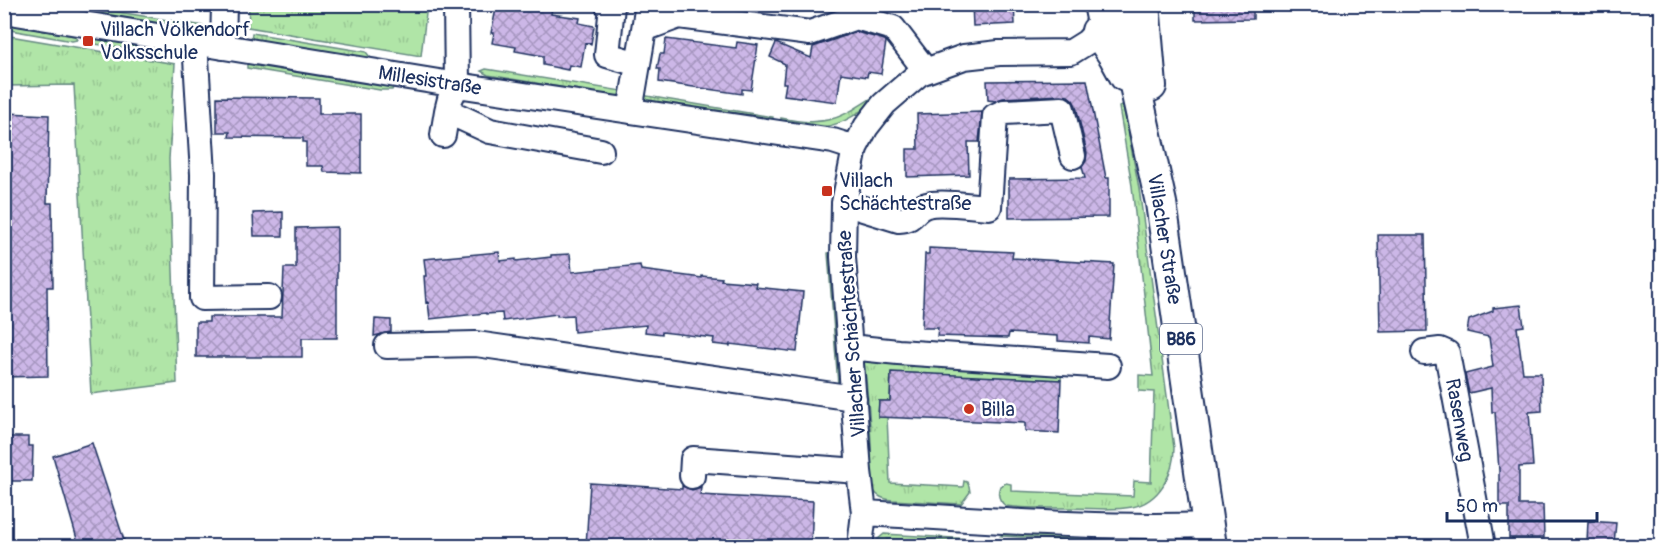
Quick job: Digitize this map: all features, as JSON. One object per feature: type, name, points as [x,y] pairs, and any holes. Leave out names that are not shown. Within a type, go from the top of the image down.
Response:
[{"type":"main road","name":"Villacher Straße","points":[[1117,4],[1161,203],[1209,536]]},
{"type":"main road","points":[[1144,4],[1161,203]]},
{"type":"main road","points":[[1096,18],[1140,108]]},
{"type":"street","points":[[223,47],[224,4]]},
{"type":"street","points":[[443,135],[450,99],[457,85],[456,4]]},
{"type":"street","points":[[607,4],[612,6],[607,55],[638,64]]},
{"type":"street","points":[[630,111],[648,4]]},
{"type":"street","name":"Millesistraße","points":[[4,11],[457,85],[822,139],[855,148]]},
{"type":"street","points":[[644,29],[679,16],[810,33],[856,17],[893,28],[926,71]]},
{"type":"street","name":"Villacher Schächtestraße","points":[[860,546],[864,513],[843,257],[844,203],[855,148],[866,127],[884,104],[920,73],[964,57],[999,53],[1071,52],[1087,42],[1096,18]]},
{"type":"street","points":[[195,42],[203,174],[202,298],[268,297]]},
{"type":"street","points":[[844,203],[899,220],[907,220],[920,208],[931,204],[989,207],[996,116],[1004,111],[1062,109],[1073,156]]},
{"type":"street","points":[[447,111],[490,131],[601,151]]},
{"type":"street","points":[[387,346],[476,344],[854,398]]},
{"type":"street","points":[[850,347],[1108,366]]},
{"type":"street","name":"Rasenweg","points":[[1424,352],[1440,350],[1447,353],[1483,546]]},
{"type":"street","points":[[692,476],[693,459],[859,471]]},
{"type":"street","points":[[864,513],[1162,527],[1209,536]]},
{"type":"green space","points":[[249,5],[427,5],[421,56],[248,27]]},
{"type":"green space","points":[[88,7],[212,27],[200,31],[96,15],[90,12]]},
{"type":"green space","points":[[5,24],[75,36],[77,40],[5,29]]},
{"type":"green space","points":[[252,33],[366,52],[370,57],[360,60],[251,40]]},
{"type":"green space","points":[[4,35],[175,64],[169,159],[177,383],[91,394],[74,85],[5,86]]},
{"type":"green space","points":[[91,38],[176,52],[182,57],[88,43]]},
{"type":"green space","points":[[247,63],[394,86],[392,90],[380,90],[247,68]]},
{"type":"green space","points":[[486,69],[622,91],[621,97],[488,75],[481,71]]},
{"type":"green space","points":[[878,94],[880,96],[853,116],[830,126],[780,124],[781,118],[810,122],[832,119]]},
{"type":"green space","points":[[641,95],[773,117],[772,123],[647,101],[643,100]]},
{"type":"green space","points":[[1122,105],[1139,188],[1174,448],[1171,467],[1168,477],[1157,493],[1142,504],[1132,507],[1109,509],[1006,506],[1000,500],[999,492],[1000,486],[1006,483],[1011,484],[1011,491],[1133,496],[1134,481],[1151,482],[1154,392],[1139,391],[1139,375],[1153,376],[1132,186],[1119,107]]},
{"type":"green space","points":[[833,252],[842,380],[838,385],[828,253]]},
{"type":"green space","points":[[864,360],[1062,371],[1061,380],[891,373],[890,401],[879,401],[878,417],[887,417],[890,483],[963,487],[964,481],[967,482],[970,492],[961,504],[889,500],[876,494],[871,478],[870,424]]},
{"type":"green space","points":[[1007,532],[1143,540],[1139,544],[1001,536]]},
{"type":"green space","points":[[884,534],[970,539],[969,546],[964,546],[964,542],[877,540]]},
{"type":"building","points":[[497,4],[534,4],[552,8],[551,14],[580,18],[579,23],[594,26],[591,44],[585,43],[581,67],[569,65],[568,70],[543,65],[543,56],[515,51],[516,47],[492,43],[494,33],[491,33]]},
{"type":"building","points":[[972,4],[1014,4],[1015,24],[973,26]]},
{"type":"building","points":[[1195,4],[1253,4],[1253,19],[1195,20]]},
{"type":"building","points":[[856,32],[885,40],[881,74],[868,72],[867,77],[841,73],[837,102],[784,95],[785,64],[770,57],[776,43],[811,58],[813,47]]},
{"type":"building","points":[[666,39],[736,48],[737,42],[758,45],[751,90],[742,89],[742,94],[659,82],[660,69],[657,69],[660,54],[664,54]]},
{"type":"building","points":[[1087,80],[1106,178],[1109,178],[1109,217],[1009,218],[1009,179],[1085,178],[1082,167],[1087,153],[1076,106],[1068,96],[988,100],[987,81]]},
{"type":"building","points":[[217,97],[319,98],[319,114],[361,114],[361,173],[324,172],[323,166],[306,166],[306,142],[303,142],[303,138],[229,137],[230,132],[217,132]]},
{"type":"building","points":[[982,112],[979,142],[968,142],[969,175],[907,177],[907,149],[918,149],[917,114]]},
{"type":"building","points":[[6,113],[49,115],[47,203],[52,203],[53,287],[47,287],[48,376],[4,377],[4,293],[10,292],[8,197],[4,197]]},
{"type":"building","points":[[283,212],[283,236],[254,236],[253,213]]},
{"type":"building","points":[[337,227],[337,338],[302,338],[302,357],[196,357],[196,322],[209,322],[209,317],[282,317],[284,268],[296,268],[296,228]]},
{"type":"building","points":[[1378,235],[1425,235],[1427,331],[1380,332]]},
{"type":"building","points":[[929,248],[1013,252],[1012,258],[1114,264],[1109,339],[1089,337],[1089,343],[1058,341],[1058,336],[1009,333],[1008,338],[937,336],[938,328],[922,328],[925,254],[929,254]]},
{"type":"building","points":[[499,252],[500,261],[570,254],[572,272],[640,265],[641,270],[702,278],[702,276],[722,278],[721,280],[756,283],[755,287],[803,292],[797,352],[713,344],[714,338],[645,332],[646,325],[574,332],[573,315],[557,316],[557,314],[503,321],[502,313],[486,313],[430,319],[428,302],[426,303],[424,259]]},
{"type":"building","points":[[1521,305],[1524,326],[1517,327],[1523,373],[1541,373],[1542,411],[1529,412],[1533,466],[1519,467],[1519,505],[1543,505],[1544,538],[1509,538],[1509,506],[1499,506],[1495,412],[1492,412],[1491,388],[1469,393],[1465,374],[1493,367],[1489,337],[1467,332],[1469,320],[1493,311],[1493,308]]},
{"type":"building","points":[[375,319],[391,320],[391,332],[374,336]]},
{"type":"building","name":"Billa","points":[[891,372],[1061,380],[1059,433],[1025,431],[1025,423],[878,417],[879,401],[890,401]]},
{"type":"building","points":[[4,437],[28,437],[28,446],[33,446],[32,481],[4,481]]},
{"type":"building","points":[[92,443],[125,543],[117,546],[79,546],[53,456]]},
{"type":"building","points":[[590,483],[682,489],[682,486],[692,490],[701,487],[700,495],[813,501],[811,546],[586,546]]},
{"type":"building","points":[[1588,521],[1616,523],[1614,543],[1587,541]]},
{"type":"place","name":"Villach Völkendorf Volksschule","points":[[88,41]]},
{"type":"place","name":"Villach Schächtestraße","points":[[827,191]]},
{"type":"place","name":"Billa","points":[[969,409]]}]
